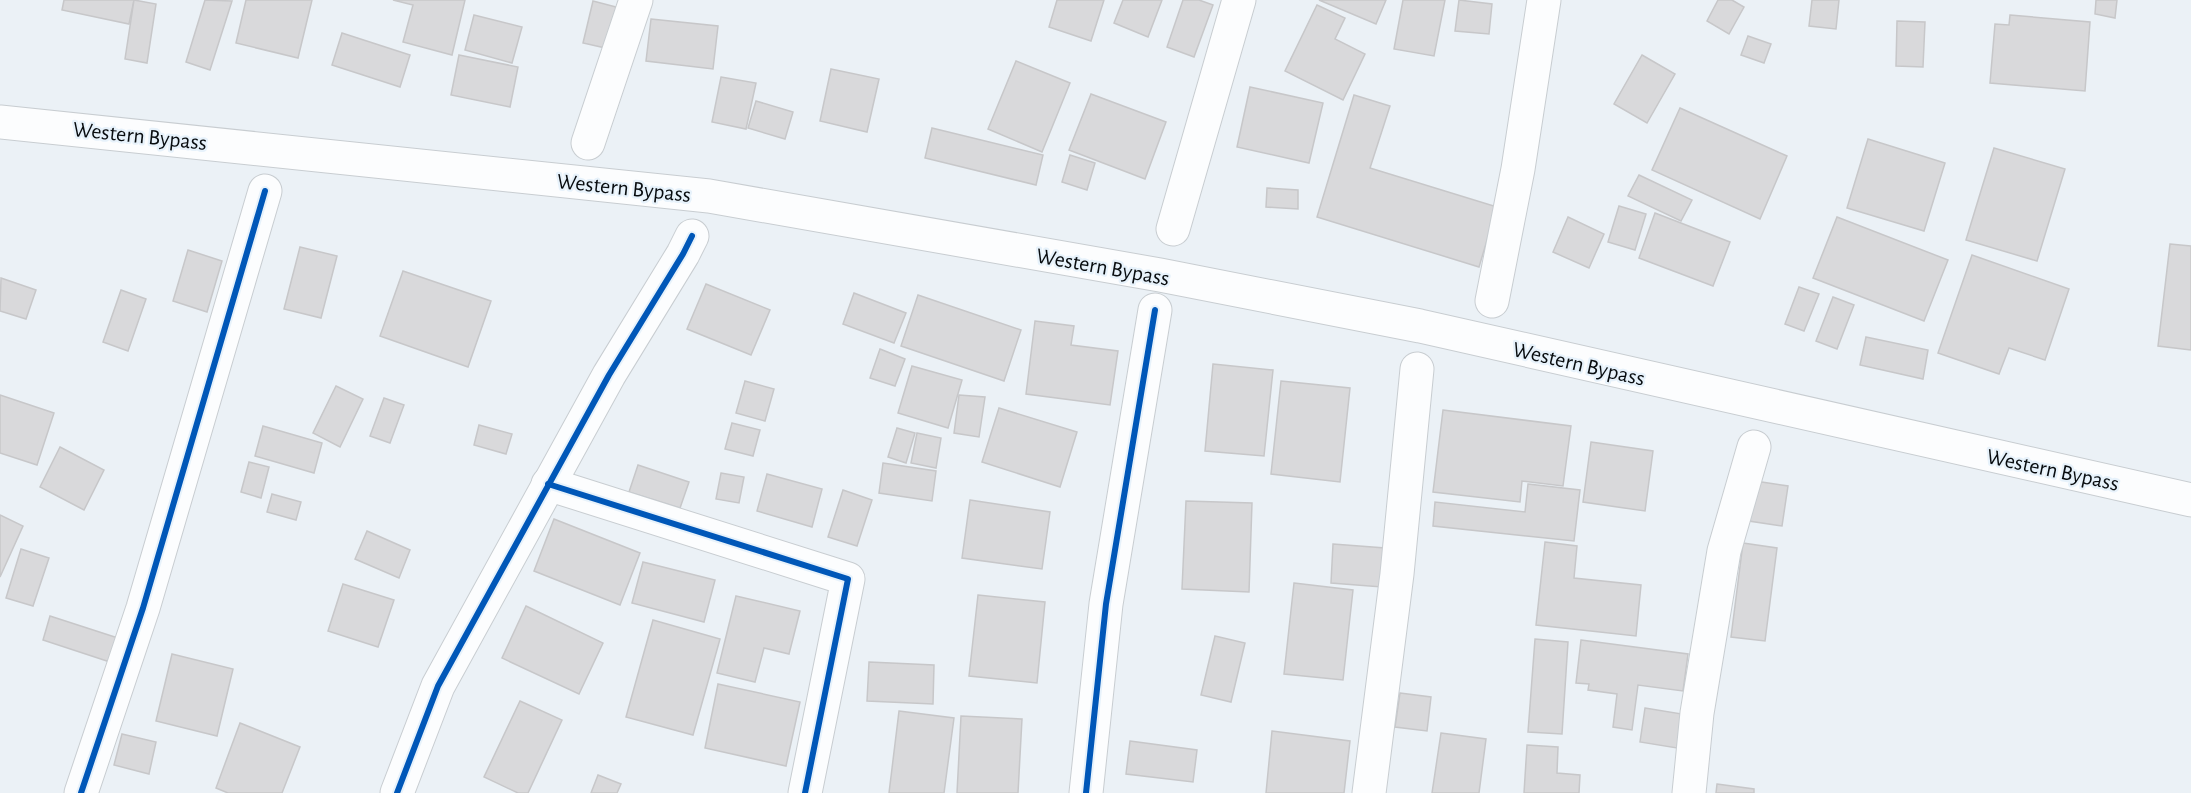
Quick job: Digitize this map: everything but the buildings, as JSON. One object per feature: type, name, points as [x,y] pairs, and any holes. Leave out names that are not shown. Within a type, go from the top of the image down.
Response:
[{"type":"street","points":[[588,143],[636,0]]},
{"type":"street","points":[[1173,229],[1239,0]]},
{"type":"street","points":[[1492,301],[1518,169],[1544,0]]},
{"type":"street","name":"Western Bypass","points":[[0,122],[709,196],[1160,275],[1420,326],[2191,500]]},
{"type":"street","points":[[81,793],[143,608],[265,191]]},
{"type":"street","points":[[397,793],[438,686],[609,375],[692,236]]},
{"type":"street","points":[[1086,793],[1106,604],[1155,310]]},
{"type":"street","points":[[1369,793],[1397,574],[1417,369]]},
{"type":"street","points":[[1689,793],[1697,713],[1724,551],[1754,447]]},
{"type":"street","points":[[548,484],[848,579],[805,793]]},
{"type":"cycle path","points":[[81,793],[143,608],[265,191]]},
{"type":"cycle path","points":[[397,793],[438,686],[609,375],[692,236]]},
{"type":"cycle path","points":[[1086,793],[1106,604],[1155,310]]},
{"type":"cycle path","points":[[548,484],[848,579],[805,793]]}]
